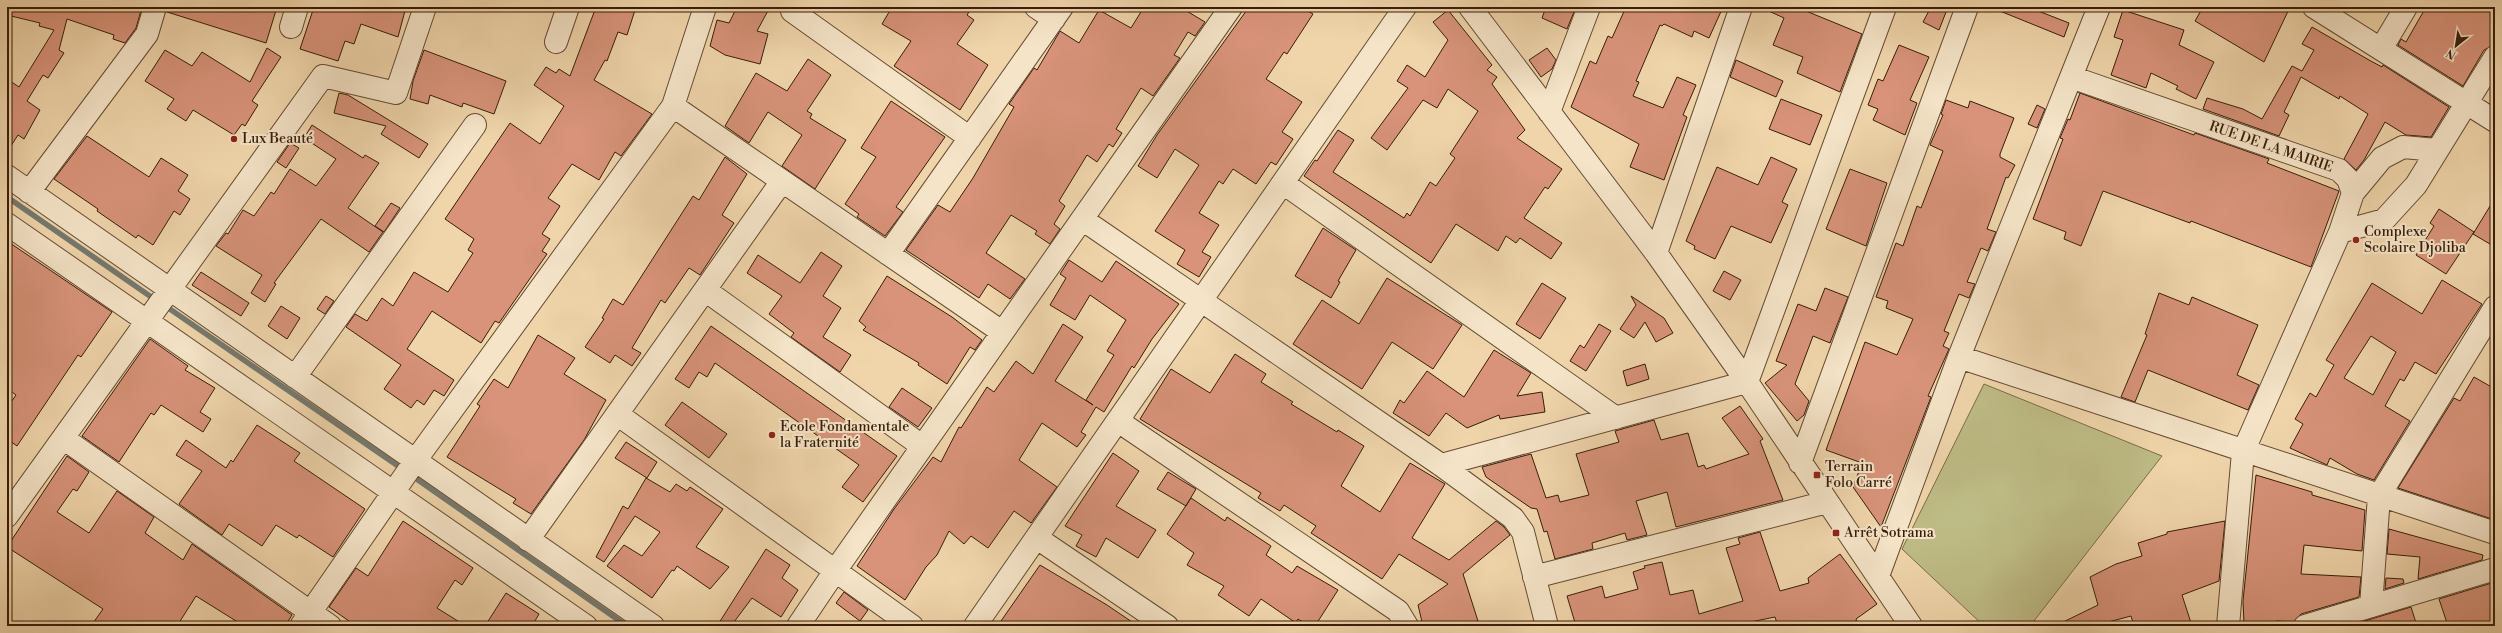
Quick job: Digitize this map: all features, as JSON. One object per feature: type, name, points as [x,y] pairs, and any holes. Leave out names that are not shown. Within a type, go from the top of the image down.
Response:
[{"type":"street","points":[[29,192],[147,34],[155,7]]},
{"type":"street","points":[[7,516],[323,76],[396,93],[425,7]]},
{"type":"street","points":[[556,42],[568,7]]},
{"type":"street","points":[[306,619],[416,461],[673,106],[705,7]]},
{"type":"street","points":[[798,626],[835,570],[1231,7]]},
{"type":"street","points":[[975,626],[1405,7]]},
{"type":"street","points":[[1470,7],[1656,253],[1747,382],[1911,626]]},
{"type":"street","points":[[1549,112],[1589,7]]},
{"type":"street","points":[[1656,253],[1741,7]]},
{"type":"street","points":[[1747,382],[1885,7]]},
{"type":"street","points":[[1800,463],[1967,7]]},
{"type":"street","points":[[1878,576],[1959,357],[2099,7]]},
{"type":"street","points":[[2314,7],[2495,121]]},
{"type":"street","points":[[2381,49],[2406,7]]},
{"type":"street","points":[[792,11],[970,138]]},
{"type":"street","points":[[888,254],[970,138],[1051,11]]},
{"type":"street","points":[[2340,232],[2384,220],[2416,185],[2495,57]]},
{"type":"street","name":"RUE DE LA MAIRIE","points":[[2071,78],[2339,170],[2348,179],[2353,193]]},
{"type":"street","points":[[673,106],[1002,332]]},
{"type":"street","points":[[295,377],[475,125]]},
{"type":"street","points":[[2228,626],[2243,452],[2340,232],[2353,193],[2382,158],[2403,147],[2437,150]]},
{"type":"street","points":[[7,176],[653,626]]},
{"type":"street","points":[[528,540],[782,181]]},
{"type":"street","points":[[1283,183],[1616,418]]},
{"type":"street","points":[[1082,219],[1441,466],[1513,518],[1523,532],[1547,626]]},
{"type":"street","points":[[7,224],[586,626]]},
{"type":"street","points":[[705,290],[922,446]]},
{"type":"street","points":[[2371,606],[2379,496],[2495,307]]},
{"type":"street","points":[[1959,357],[2243,452],[2495,533]]},
{"type":"street","points":[[1441,466],[1747,382]]},
{"type":"street","points":[[617,414],[912,626]]},
{"type":"street","points":[[1118,421],[1398,611],[1408,626]]},
{"type":"street","points":[[63,438],[306,619],[330,626]]},
{"type":"street","points":[[1534,577],[1828,502]]},
{"type":"street","points":[[1037,538],[1167,626]]},
{"type":"street","points":[[2305,626],[2495,569]]},
{"type":"shaded area","points":[[1984,384],[2162,456],[2030,626],[1984,626],[1902,549]]},
{"type":"building","points":[[7,7],[142,7],[136,28],[125,43],[113,39],[114,35],[67,19],[59,50],[64,53],[48,78],[43,75],[27,101],[40,110],[24,139],[18,135],[7,152],[7,79],[19,87],[54,30],[39,26],[40,23],[7,15]]},
{"type":"building","points":[[167,7],[277,7],[266,43],[167,12]]},
{"type":"building","points":[[314,7],[406,7],[398,37],[361,24],[354,44],[345,41],[338,61],[300,49]]},
{"type":"building","points":[[596,7],[636,7],[627,35],[618,32],[607,61],[605,60],[594,80],[652,114],[621,156],[615,152],[599,180],[572,164],[548,198],[560,206],[542,234],[550,239],[542,251],[547,254],[499,323],[495,321],[481,343],[432,311],[407,349],[454,380],[444,396],[434,390],[424,405],[417,400],[411,408],[384,389],[401,365],[346,327],[355,314],[367,321],[382,298],[393,306],[414,272],[448,292],[473,253],[468,250],[474,239],[445,219],[510,123],[540,144],[564,106],[534,85],[546,67],[556,73],[559,69],[570,76]]},
{"type":"building","points":[[737,7],[770,7],[757,31],[768,34],[760,64],[725,55],[710,46],[717,20],[729,23]]},
{"type":"building","points":[[892,7],[972,7],[967,15],[974,20],[957,44],[988,65],[960,110],[894,66],[911,41],[882,24]]},
{"type":"building","points":[[1144,7],[1180,7],[1205,22],[1195,36],[1188,32],[1174,55],[1180,58],[1153,96],[1141,88],[1116,129],[1122,133],[1113,147],[1109,144],[1097,162],[1087,155],[1059,201],[1065,206],[1054,224],[1060,229],[1050,244],[1035,234],[1037,231],[1011,215],[986,253],[1025,279],[1010,299],[988,284],[979,298],[906,250],[938,205],[950,212],[973,178],[1014,107],[1009,104],[1034,68],[1037,70],[1060,31],[1079,43],[1099,10],[1131,28]]},
{"type":"building","points":[[1249,7],[1301,7],[1313,14],[1287,54],[1284,52],[1266,79],[1302,102],[1282,132],[1293,139],[1276,165],[1271,162],[1256,184],[1233,169],[1223,184],[1219,181],[1199,213],[1219,225],[1202,252],[1211,257],[1199,277],[1177,264],[1185,250],[1155,231],[1199,165],[1175,149],[1157,178],[1138,166],[1157,135]]},
{"type":"building","points":[[1546,7],[1576,7],[1567,29],[1542,18]]},
{"type":"building","points":[[1626,7],[1723,7],[1709,38],[1694,31],[1692,37],[1664,24],[1662,26],[1660,25],[1636,81],[1639,82],[1633,96],[1663,108],[1677,77],[1696,85],[1683,115],[1687,117],[1664,180],[1630,167],[1639,144],[1571,107],[1590,61],[1596,64],[1608,36],[1612,38]]},
{"type":"building","points":[[1760,7],[1808,7],[1806,11],[1862,34],[1840,92],[1797,73],[1803,57],[1773,45],[1784,18]]},
{"type":"building","points":[[1931,7],[1948,7],[1939,30],[1923,22]]},
{"type":"building","points":[[1990,7],[2028,7],[2069,23],[2064,37]]},
{"type":"building","points":[[2203,7],[2290,7],[2264,62],[2195,21]]},
{"type":"building","points":[[2426,7],[2495,7],[2495,45],[2484,50],[2463,86],[2398,45],[2401,39],[2406,42]]},
{"type":"building","points":[[1448,10],[1492,65],[1487,70],[1497,77],[1492,84],[1525,130],[1517,138],[1562,169],[1548,189],[1545,187],[1524,218],[1562,243],[1551,259],[1520,238],[1516,243],[1506,236],[1498,251],[1456,224],[1431,263],[1304,176],[1315,160],[1317,161],[1338,130],[1354,140],[1333,172],[1404,218],[1407,213],[1410,216],[1430,182],[1436,186],[1455,158],[1450,154],[1478,111],[1448,89],[1437,108],[1423,100],[1387,150],[1371,138],[1408,88],[1397,81],[1407,65],[1425,77],[1448,40],[1433,22]]},
{"type":"building","points":[[2123,10],[2184,30],[2179,45],[2214,62],[2196,99],[2176,89],[2178,86],[2151,73],[2146,88],[2111,75],[2123,40],[2114,37]]},
{"type":"building","points":[[2312,27],[2382,67],[2383,65],[2449,107],[2431,137],[2406,135],[2385,122],[2364,160],[2356,170],[2344,159],[2368,114],[2340,96],[2339,99],[2301,77],[2284,112],[2289,115],[2279,136],[2203,109],[2207,98],[2243,109],[2262,119],[2292,66],[2302,71],[2314,50],[2302,44]]},
{"type":"building","points":[[1899,45],[1929,57],[1910,100],[1917,103],[1905,135],[1873,120],[1878,109],[1868,105],[1878,79],[1883,81]]},
{"type":"building","points":[[267,48],[281,57],[252,101],[258,105],[245,126],[242,124],[234,135],[193,110],[186,121],[167,109],[174,99],[145,81],[165,50],[192,66],[202,52],[250,82]]},
{"type":"building","points":[[1547,48],[1556,60],[1552,69],[1541,77],[1529,60]]},
{"type":"building","points":[[424,50],[506,81],[494,114],[463,103],[462,107],[430,95],[428,104],[410,99],[413,81]]},
{"type":"building","points":[[808,59],[831,75],[807,111],[812,114],[810,118],[846,140],[815,189],[782,166],[802,135],[768,112],[749,143],[725,126],[756,73],[787,91]]},
{"type":"building","points":[[1736,60],[1783,81],[1776,97],[1730,77]]},
{"type":"building","points":[[339,93],[348,95],[428,144],[419,158],[381,134],[386,126],[334,113]]},
{"type":"building","points":[[2080,93],[2194,135],[2195,133],[2269,159],[2267,163],[2339,191],[2311,267],[2191,221],[2190,223],[2103,191],[2081,246],[2064,239],[2066,232],[2033,219],[2063,139],[2060,138],[2068,119],[2070,120]]},
{"type":"building","points":[[1781,99],[1822,115],[1810,145],[1769,129]]},
{"type":"building","points":[[1946,100],[1968,108],[1970,101],[2014,118],[2000,157],[2015,165],[2008,178],[2006,177],[1987,229],[1996,232],[1988,251],[1981,248],[1967,282],[1975,284],[1969,298],[1959,294],[1944,331],[1949,333],[1943,346],[1949,349],[1928,396],[1931,397],[1881,527],[1853,487],[1862,463],[1826,450],[1865,342],[1897,355],[1913,319],[1886,308],[1888,301],[1876,297],[1896,243],[1903,246],[1917,206],[1921,208],[1943,151],[1930,145],[1943,115],[1941,114]]},
{"type":"building","points":[[891,101],[945,137],[896,207],[903,212],[885,236],[857,217],[859,214],[845,204],[876,157],[861,148]]},
{"type":"building","points":[[2037,105],[2045,109],[2037,128],[2028,124]]},
{"type":"building","points":[[312,125],[363,158],[365,155],[379,163],[348,208],[383,232],[369,252],[321,219],[274,283],[276,284],[265,302],[251,293],[262,275],[216,246],[226,233],[228,234],[243,210],[254,216],[271,192],[274,194],[290,169],[316,186],[336,159],[304,138]]},
{"type":"building","points":[[87,136],[149,177],[161,158],[188,175],[178,191],[190,199],[180,215],[174,211],[153,245],[138,235],[136,238],[97,211],[98,209],[54,179]]},
{"type":"building","points":[[290,143],[299,148],[286,168],[277,162]]},
{"type":"building","points":[[725,157],[747,174],[722,215],[734,223],[700,275],[689,268],[665,303],[661,300],[632,348],[641,353],[632,366],[615,355],[610,363],[585,347],[604,319],[602,318],[613,299],[623,305],[693,196],[699,200]]},
{"type":"building","points":[[1771,157],[1797,169],[1782,202],[1788,205],[1771,243],[1731,226],[1715,259],[1694,249],[1695,246],[1686,241],[1717,167],[1758,185]]},
{"type":"building","points":[[1850,169],[1887,183],[1866,246],[1826,229]]},
{"type":"building","points":[[2495,198],[2495,247],[2473,234]]},
{"type":"building","points":[[391,203],[400,208],[384,232],[375,226]]},
{"type":"building","points":[[2439,209],[2474,232],[2446,274],[2416,255],[2434,226],[2430,223]]},
{"type":"building","points":[[1323,228],[1356,250],[1338,281],[1340,282],[1331,298],[1295,276]]},
{"type":"building","points":[[7,241],[112,312],[81,357],[78,355],[17,446],[7,439],[7,408],[16,395],[7,388]]},
{"type":"building","points":[[821,252],[842,266],[823,296],[841,308],[823,337],[851,355],[840,372],[791,337],[794,333],[769,314],[782,296],[747,273],[758,255],[800,283]]},
{"type":"building","points":[[1069,260],[1102,282],[1116,261],[1179,304],[1152,339],[1134,368],[1132,366],[1104,412],[1096,407],[1081,432],[1086,435],[1077,447],[1042,423],[1019,460],[1057,487],[1031,523],[1014,511],[988,548],[971,536],[964,544],[949,531],[937,555],[926,567],[905,600],[857,566],[894,509],[933,457],[941,462],[959,427],[961,428],[987,387],[994,392],[1016,361],[1033,374],[1063,324],[1083,337],[1055,381],[1093,405],[1086,400],[1114,355],[1107,351],[1126,320],[1090,295],[1075,320],[1050,305],[1066,278],[1060,274]]},
{"type":"building","points":[[1724,271],[1741,280],[1730,300],[1713,291]]},
{"type":"building","points":[[201,272],[249,303],[241,316],[192,285]]},
{"type":"building","points":[[887,276],[952,317],[982,340],[975,350],[970,347],[947,384],[918,365],[919,363],[863,330],[866,327],[859,321]]},
{"type":"building","points":[[1387,278],[1462,325],[1433,369],[1392,342],[1362,389],[1293,344],[1322,300],[1359,324]]},
{"type":"building","points":[[2442,280],[2482,304],[2436,374],[2415,362],[2404,381],[2400,379],[2385,406],[2410,421],[2374,480],[2357,474],[2330,458],[2327,465],[2290,448],[2303,424],[2295,419],[2310,393],[2316,397],[2334,365],[2326,360],[2372,283],[2422,314]],"holes":[[[2371,336],[2396,352],[2373,395],[2344,378]]]},
{"type":"building","points":[[1542,283],[1566,298],[1540,339],[1516,324]]},
{"type":"building","points":[[1825,288],[1848,297],[1830,343],[1813,336],[1795,384],[1809,401],[1804,415],[1797,421],[1765,383],[1787,365],[1776,361],[1798,304],[1816,311]]},
{"type":"building","points":[[2159,293],[2189,305],[2192,297],[2258,325],[2237,375],[2259,385],[2248,410],[2148,370],[2135,402],[2121,397],[2147,335],[2145,334]]},
{"type":"building","points":[[326,296],[334,301],[325,314],[317,309]]},
{"type":"building","points":[[1631,296],[1664,318],[1673,333],[1656,342],[1645,322],[1634,338],[1620,329],[1636,305]]},
{"type":"building","points":[[281,306],[300,318],[287,339],[268,326]]},
{"type":"building","points":[[1599,324],[1611,331],[1586,371],[1570,361],[1580,345],[1584,348]]},
{"type":"building","points":[[711,326],[897,456],[863,502],[842,487],[859,465],[715,363],[707,377],[699,372],[689,388],[675,379]]},
{"type":"building","points":[[538,335],[575,358],[564,374],[606,400],[584,440],[531,514],[513,503],[516,499],[447,457],[480,406],[477,404],[494,379],[508,388]]},
{"type":"building","points":[[150,339],[188,366],[185,370],[215,388],[200,412],[211,419],[203,432],[161,405],[154,415],[151,413],[119,462],[82,436]]},
{"type":"building","points":[[1494,350],[1531,373],[1517,396],[1542,392],[1545,412],[1500,419],[1499,415],[1467,428],[1446,413],[1429,436],[1393,413],[1400,400],[1404,403],[1427,371],[1464,397]]},
{"type":"building","points":[[1235,354],[1266,374],[1261,382],[1293,402],[1291,404],[1337,432],[1338,430],[1364,446],[1341,486],[1380,512],[1410,463],[1445,484],[1412,538],[1449,560],[1496,521],[1504,527],[1510,535],[1463,574],[1478,621],[1463,626],[1423,626],[1418,605],[1448,584],[1399,554],[1382,579],[1311,533],[1316,526],[1284,505],[1280,511],[1258,498],[1261,493],[1140,419],[1171,369],[1210,393]]},
{"type":"building","points":[[1645,364],[1649,379],[1627,386],[1623,371]]},
{"type":"building","points":[[2474,377],[2495,389],[2495,520],[2398,488],[2454,398],[2460,401]]},
{"type":"building","points":[[902,388],[932,408],[918,427],[889,407]]},
{"type":"building","points":[[682,402],[727,434],[709,458],[665,425]]},
{"type":"building","points":[[1740,406],[1763,439],[1760,441],[1783,500],[1676,527],[1667,492],[1636,501],[1647,535],[1627,540],[1625,533],[1592,543],[1593,549],[1555,559],[1547,531],[1544,532],[1537,509],[1531,508],[1486,477],[1482,467],[1531,454],[1546,498],[1558,495],[1560,502],[1589,495],[1576,454],[1619,442],[1615,431],[1654,420],[1661,440],[1688,433],[1698,467],[1704,465],[1706,469],[1749,454],[1722,418]]},
{"type":"building","points":[[257,425],[300,453],[294,461],[365,509],[333,557],[299,535],[297,538],[276,525],[262,546],[229,524],[222,535],[179,504],[202,471],[176,455],[186,440],[226,468],[231,460],[233,462]]},
{"type":"building","points":[[626,442],[657,462],[647,478],[615,458]]},
{"type":"building","points":[[1113,453],[1139,471],[1116,506],[1156,530],[1138,558],[1106,538],[1096,557],[1076,546],[1082,535],[1065,526]]},
{"type":"building","points":[[67,456],[89,472],[77,491],[73,489],[57,512],[89,533],[117,491],[154,517],[145,533],[183,560],[192,544],[292,615],[285,626],[244,626],[196,596],[177,626],[91,626],[103,609],[7,547]]},
{"type":"building","points":[[1168,472],[1196,489],[1186,506],[1157,489]]},
{"type":"building","points":[[2256,475],[2312,492],[2312,495],[2365,510],[2362,551],[2304,545],[2301,574],[2361,577],[2359,597],[2301,614],[2294,622],[2276,621],[2276,626],[2244,624],[2243,601]]},
{"type":"building","points":[[646,478],[670,492],[676,484],[687,491],[690,487],[723,509],[696,547],[729,567],[710,589],[677,566],[674,571],[672,570],[652,598],[607,566],[624,545],[642,556],[660,532],[635,516],[604,562],[596,557],[623,506],[628,509]]},
{"type":"building","points":[[1191,498],[1225,521],[1227,517],[1271,546],[1266,555],[1292,573],[1297,566],[1338,590],[1315,626],[1309,626],[1298,619],[1296,623],[1261,599],[1249,616],[1218,595],[1224,586],[1187,565],[1194,553],[1167,534]]},
{"type":"building","points":[[403,521],[473,568],[462,585],[455,580],[437,608],[466,626],[356,626],[329,607],[356,568],[368,576]]},
{"type":"building","points":[[2225,521],[2219,581],[2182,595],[2192,626],[2134,626],[2131,616],[2093,626],[2055,626],[2098,605],[2090,577],[2116,564],[2142,556],[2138,543],[2167,534],[2167,532]]},
{"type":"building","points":[[2389,529],[2483,555],[2482,560],[2418,579],[2420,557],[2387,554]]},
{"type":"building","points":[[1760,532],[1780,591],[1809,583],[1808,578],[1840,554],[1877,604],[1856,619],[1857,623],[1846,626],[1778,626],[1775,617],[1731,626],[1576,626],[1567,596],[1602,586],[1605,598],[1638,589],[1633,572],[1645,568],[1644,566],[1662,562],[1670,595],[1693,590],[1699,614],[1743,601],[1726,548],[1740,544],[1738,538]]},
{"type":"building","points":[[766,549],[790,565],[782,578],[798,590],[781,617],[752,598],[731,626],[717,626]]},
{"type":"building","points":[[1040,565],[1107,605],[1138,626],[1008,626],[1001,621]]},
{"type":"building","points":[[2386,578],[2403,579],[2404,583],[2385,589]]},
{"type":"building","points":[[2495,582],[2495,626],[2448,626],[2439,599]]},
{"type":"building","points":[[844,592],[868,610],[860,621],[836,603]]},
{"type":"building","points":[[506,593],[539,614],[532,626],[485,626]]},
{"type":"building","points":[[2411,607],[2417,626],[2359,626],[2358,623]]},
{"type":"waterway","points":[[7,197],[157,301]]},
{"type":"waterway","points":[[164,305],[398,466]]},
{"type":"waterway","points":[[418,480],[627,626]]},
{"type":"place","name":"Lux Beauté","points":[[234,139]]},
{"type":"place","name":"Complexe Scolaire Djoliba","points":[[2356,240]]},
{"type":"place","name":"Ecole Fondamentale la Fraternité","points":[[772,435]]},
{"type":"place","name":"Terrain Folo Carré","points":[[1817,475]]},
{"type":"place","name":"Arrêt Sotrama","points":[[1836,533]]}]
